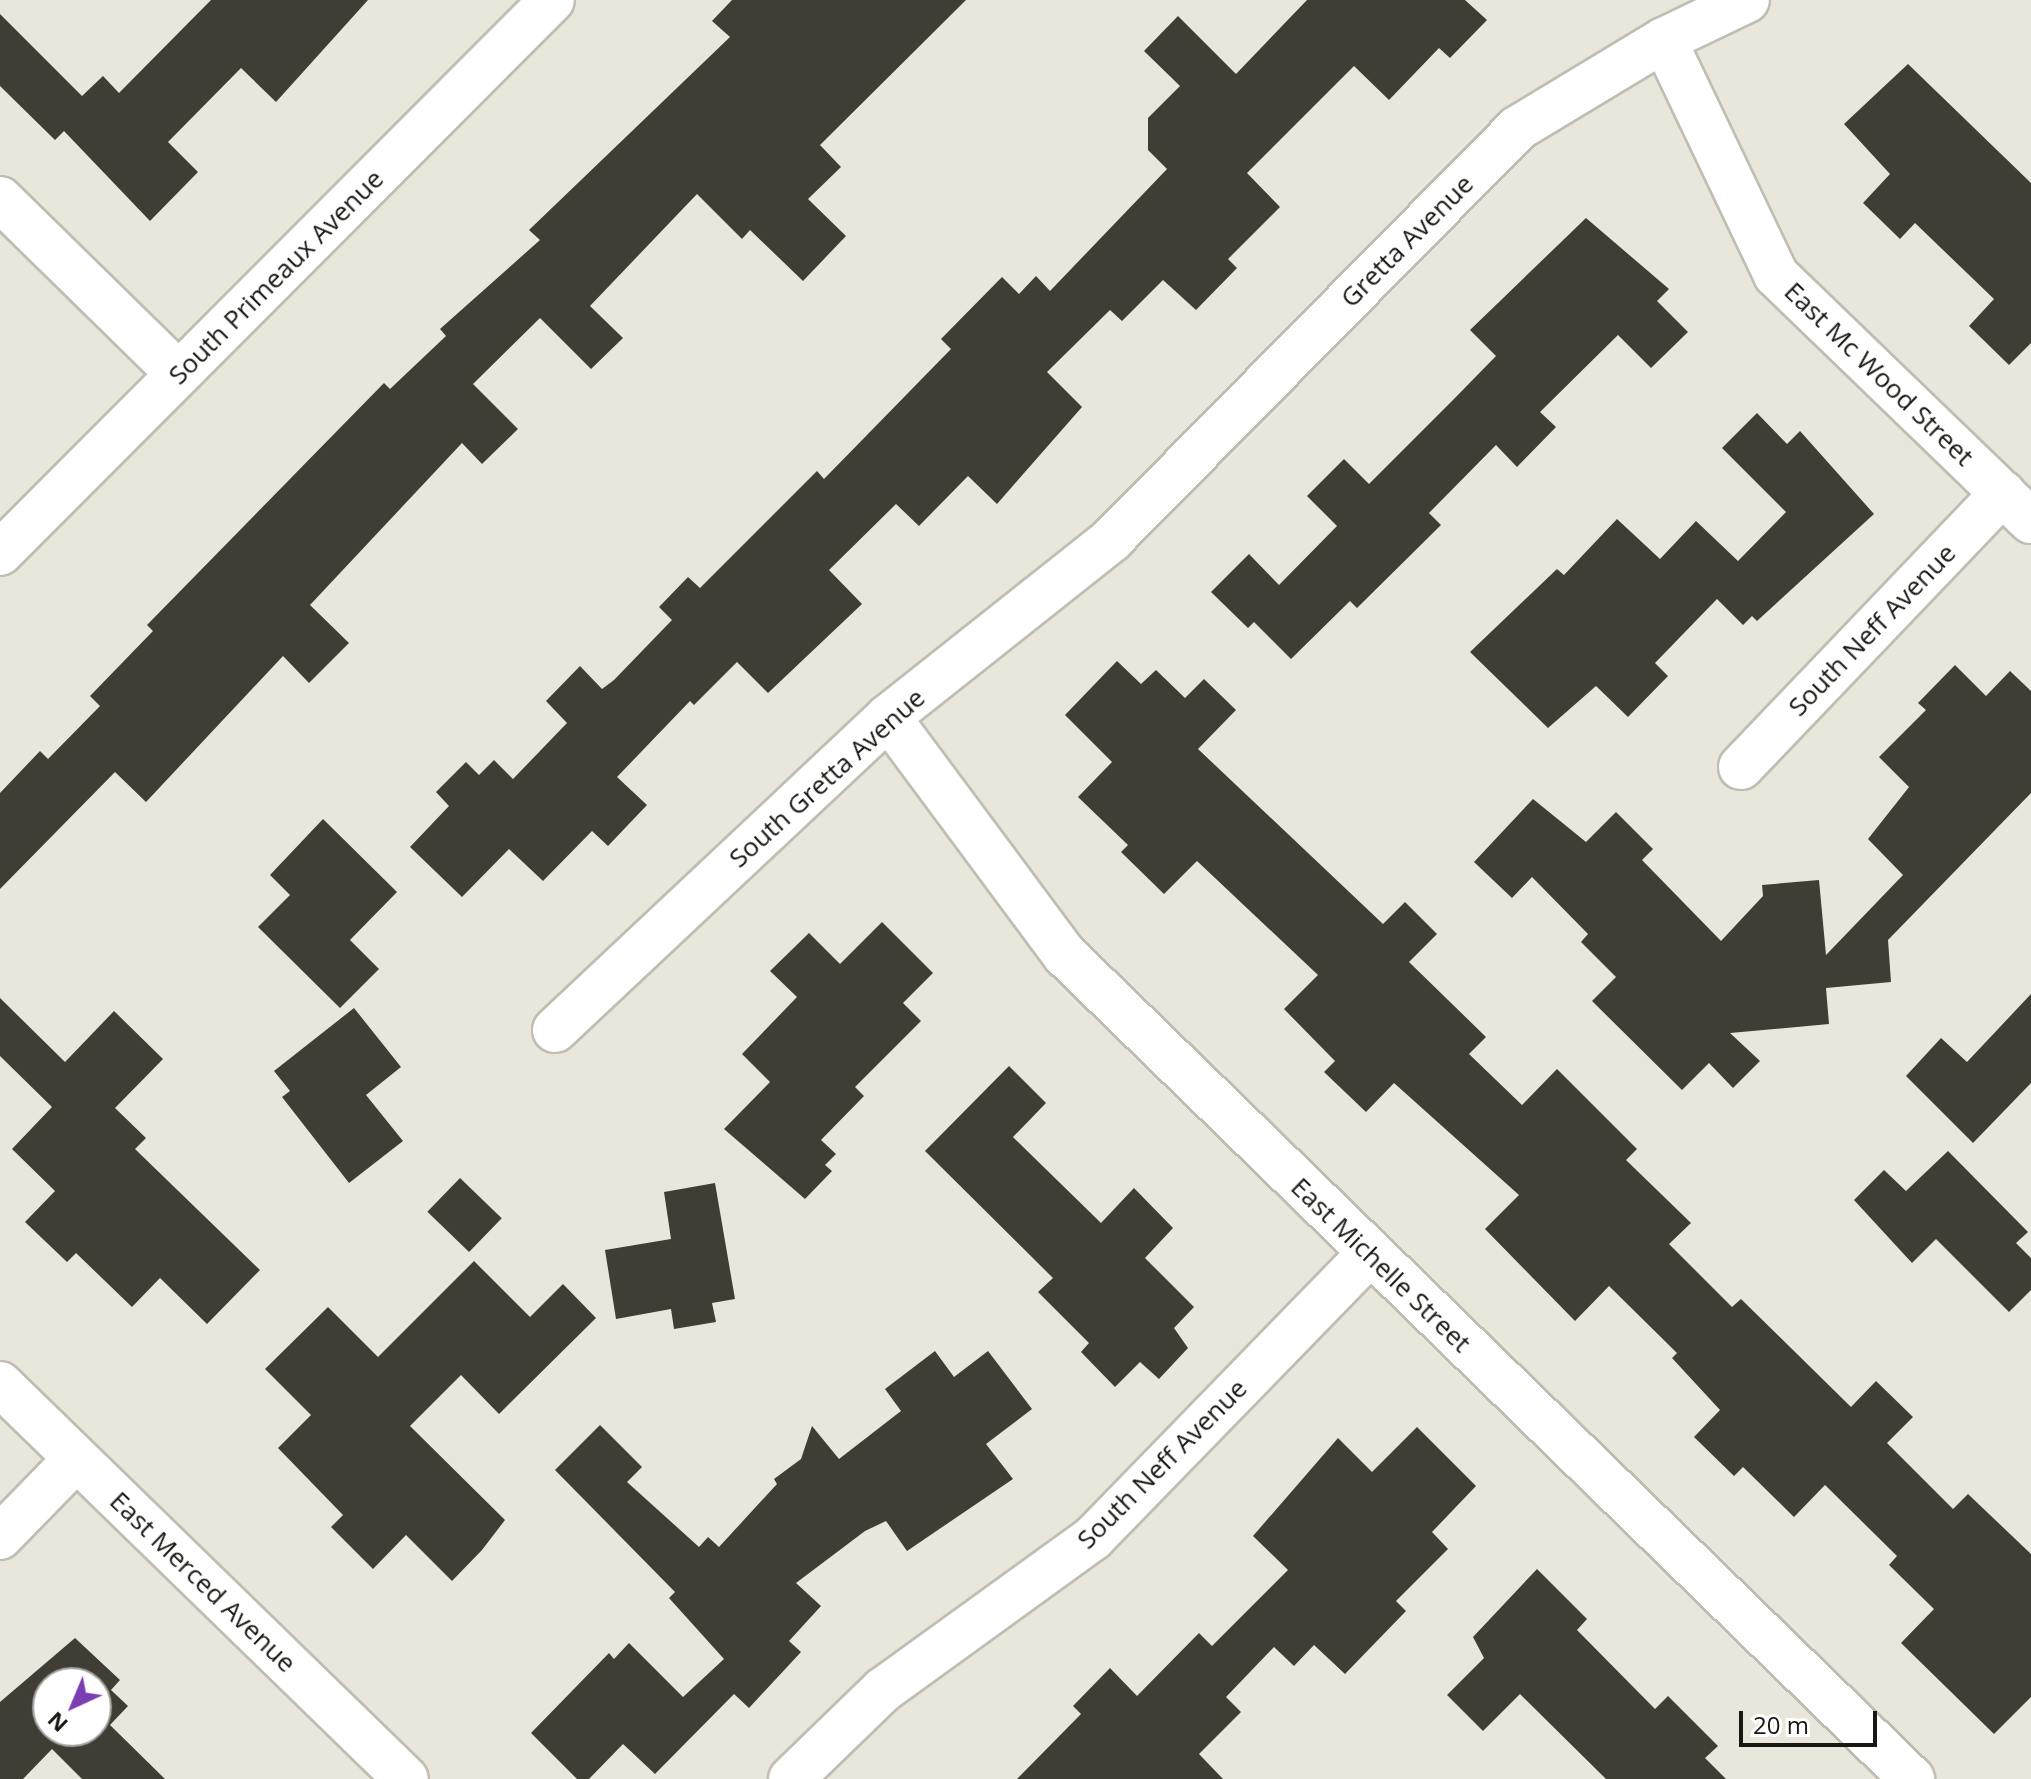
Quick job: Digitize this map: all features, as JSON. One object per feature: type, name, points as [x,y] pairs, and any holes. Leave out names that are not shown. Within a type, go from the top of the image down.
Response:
[{"type":"street","name":"South Primeaux Avenue","points":[[0,553],[552,0]]},
{"type":"street","name":"Gretta Avenue","points":[[1111,540],[1518,128],[1664,40],[1747,0]]},
{"type":"street","name":"East Mc Wood Street","points":[[1664,40],[1776,275],[2017,507]]},
{"type":"street","points":[[0,199],[179,374]]},
{"type":"street","name":"South Neff Avenue","points":[[1741,767],[2017,507]]},
{"type":"street","name":"South Gretta Avenue","points":[[555,1030],[888,717],[1111,540]]},
{"type":"street","name":"East Michelle Street","points":[[888,717],[1065,955],[1912,1779]]},
{"type":"street","name":"South Neff Avenue","points":[[791,1779],[883,1690],[1093,1538],[1369,1254]]},
{"type":"street","name":"East Merced Avenue","points":[[0,1384],[406,1779]]},
{"type":"street","points":[[0,1537],[76,1459]]},
{"type":"building","points":[[211,0],[368,0],[276,102],[241,68],[168,142],[198,172],[150,221],[64,131],[55,140],[0,86],[0,14],[82,96],[103,76],[119,93]]},
{"type":"building","points":[[732,0],[966,0],[820,145],[841,167],[808,199],[846,236],[803,281],[750,230],[742,239],[697,194],[590,306],[623,338],[591,369],[540,318],[473,384],[518,429],[482,464],[462,443],[310,605],[349,643],[309,683],[283,656],[146,802],[115,772],[0,889],[0,793],[40,751],[48,759],[100,706],[90,696],[153,631],[147,625],[384,383],[390,389],[446,336],[440,329],[540,240],[529,230],[730,37],[712,21]]},
{"type":"building","points":[[1307,0],[1465,0],[1487,20],[1450,58],[1439,48],[1389,100],[1354,66],[1247,173],[1280,207],[1228,259],[1237,268],[1196,310],[1163,280],[1122,321],[1110,310],[1047,372],[1082,407],[997,504],[968,476],[919,526],[896,504],[829,570],[862,604],[768,693],[737,662],[694,705],[690,701],[617,777],[647,805],[608,846],[592,831],[543,881],[509,849],[462,897],[410,847],[449,806],[436,792],[466,762],[479,775],[494,760],[513,779],[567,723],[546,701],[580,666],[602,689],[614,680],[672,620],[659,607],[688,577],[700,588],[817,471],[824,479],[951,349],[941,339],[1002,277],[1019,294],[1036,276],[1050,291],[1167,169],[1148,150],[1148,118],[1180,86],[1144,51],[1178,16],[1236,74]]},
{"type":"building","points":[[1908,64],[2031,183],[2031,343],[2009,365],[1969,326],[1994,299],[1915,223],[1900,239],[1863,203],[1890,174],[1844,124]]},
{"type":"building","points":[[1586,218],[1669,289],[1657,301],[1688,332],[1651,368],[1618,335],[1540,412],[1556,427],[1517,467],[1496,445],[1429,513],[1441,525],[1357,608],[1350,601],[1291,659],[1254,622],[1248,628],[1211,592],[1249,554],[1279,585],[1337,526],[1307,496],[1344,459],[1369,484],[1496,356],[1470,330]]},
{"type":"building","points":[[1757,413],[1787,444],[1800,431],[1874,514],[1757,621],[1752,616],[1743,625],[1717,599],[1655,663],[1668,676],[1628,717],[1596,686],[1548,728],[1470,652],[1557,569],[1564,575],[1617,519],[1660,559],[1696,521],[1738,561],[1786,512],[1722,448]]},
{"type":"building","points":[[1117,661],[1141,684],[1156,670],[1185,698],[1204,679],[1236,710],[1198,749],[1383,924],[1405,902],[1437,934],[1409,962],[1486,1037],[1469,1054],[1522,1105],[1557,1069],[1637,1149],[1626,1160],[1691,1223],[1669,1244],[1732,1307],[1741,1299],[1851,1407],[1876,1381],[1913,1417],[1887,1443],[1953,1509],[1968,1494],[2031,1554],[2031,1697],[1994,1734],[1901,1643],[1934,1609],[1889,1565],[1897,1556],[1825,1485],[1794,1517],[1743,1467],[1734,1476],[1694,1437],[1720,1410],[1672,1358],[1677,1353],[1609,1286],[1575,1321],[1485,1229],[1519,1195],[1394,1083],[1366,1112],[1324,1072],[1335,1061],[1284,1009],[1318,975],[1197,861],[1164,894],[1121,852],[1128,845],[1078,797],[1112,762],[1065,715]]},
{"type":"building","points":[[1955,665],[1986,696],[2010,671],[2031,691],[2031,793],[1888,940],[1891,982],[1826,988],[1829,1024],[1730,1033],[1760,1061],[1733,1088],[1709,1063],[1682,1090],[1592,1001],[1616,977],[1581,942],[1588,934],[1532,877],[1512,898],[1474,862],[1533,799],[1586,842],[1616,812],[1653,849],[1642,860],[1721,941],[1763,896],[1762,885],[1819,880],[1826,955],[1903,875],[1868,839],[1909,787],[1879,757],[1926,710],[1918,703]]},
{"type":"building","points":[[323,819],[397,892],[350,940],[379,969],[340,1008],[258,927],[290,895],[270,875]]},
{"type":"building","points":[[882,922],[933,973],[903,1003],[921,1021],[855,1087],[864,1096],[821,1140],[836,1154],[825,1165],[832,1171],[805,1199],[724,1129],[770,1082],[742,1054],[797,997],[770,971],[809,933],[840,964]]},
{"type":"building","points":[[2031,994],[2031,1083],[1973,1143],[1906,1076],[1941,1038],[1967,1062]]},
{"type":"building","points":[[0,998],[65,1062],[114,1011],[163,1059],[115,1108],[146,1138],[135,1149],[260,1270],[207,1324],[160,1278],[132,1307],[76,1253],[67,1262],[25,1222],[55,1191],[12,1149],[52,1107],[0,1056]]},
{"type":"building","points":[[354,1008],[401,1067],[366,1095],[403,1141],[349,1183],[282,1097],[290,1091],[274,1071]]},
{"type":"building","points":[[1009,1066],[1046,1103],[1013,1137],[1101,1223],[1134,1188],[1173,1228],[1145,1258],[1194,1307],[1174,1328],[1188,1348],[1159,1379],[1140,1362],[1115,1387],[1081,1352],[1089,1343],[1038,1292],[1053,1278],[925,1151]]},
{"type":"building","points":[[1948,1151],[2028,1232],[2016,1243],[2031,1258],[2031,1290],[2009,1312],[1936,1239],[1912,1263],[1854,1200],[1884,1170],[1906,1191]]},
{"type":"building","points":[[460,1178],[502,1218],[469,1252],[427,1212]]},
{"type":"building","points":[[715,1183],[735,1299],[712,1303],[716,1322],[674,1329],[671,1309],[616,1319],[605,1250],[671,1239],[664,1192]]},
{"type":"building","points":[[474,1261],[530,1317],[563,1284],[596,1318],[499,1414],[461,1375],[410,1426],[505,1520],[482,1550],[452,1581],[406,1535],[373,1569],[331,1527],[343,1515],[278,1448],[311,1415],[265,1369],[328,1307],[378,1357]]},
{"type":"building","points":[[935,1351],[954,1377],[988,1351],[1032,1409],[986,1444],[1013,1479],[907,1551],[886,1521],[865,1531],[796,1583],[821,1606],[789,1641],[801,1652],[749,1708],[734,1694],[655,1774],[623,1744],[589,1779],[577,1779],[531,1733],[609,1653],[614,1659],[629,1643],[683,1697],[724,1659],[669,1598],[675,1592],[555,1470],[600,1425],[642,1467],[627,1482],[699,1547],[708,1537],[719,1547],[777,1484],[774,1479],[801,1459],[812,1426],[839,1459],[901,1411],[885,1389]]},
{"type":"building","points":[[1417,1427],[1476,1486],[1432,1532],[1448,1549],[1396,1601],[1406,1611],[1345,1674],[1314,1645],[1294,1666],[1274,1647],[1226,1697],[1241,1712],[1199,1754],[1223,1779],[1017,1779],[1081,1714],[1073,1706],[1110,1668],[1137,1696],[1199,1633],[1212,1646],[1288,1570],[1253,1536],[1338,1438],[1372,1472]]},
{"type":"building","points":[[1537,1569],[1587,1619],[1577,1630],[1655,1709],[1668,1696],[1718,1746],[1705,1758],[1726,1779],[1606,1779],[1520,1694],[1483,1731],[1447,1695],[1484,1658],[1473,1637]]},
{"type":"building","points":[[75,1638],[106,1667],[41,1667]]},
{"type":"building","points":[[112,1673],[120,1680],[112,1689]]},
{"type":"building","points":[[32,1675],[32,1747],[112,1747],[112,1727],[165,1779],[82,1779],[52,1749],[23,1779],[0,1779],[0,1702]]},
{"type":"building","points":[[112,1691],[128,1706],[112,1723]]}]
